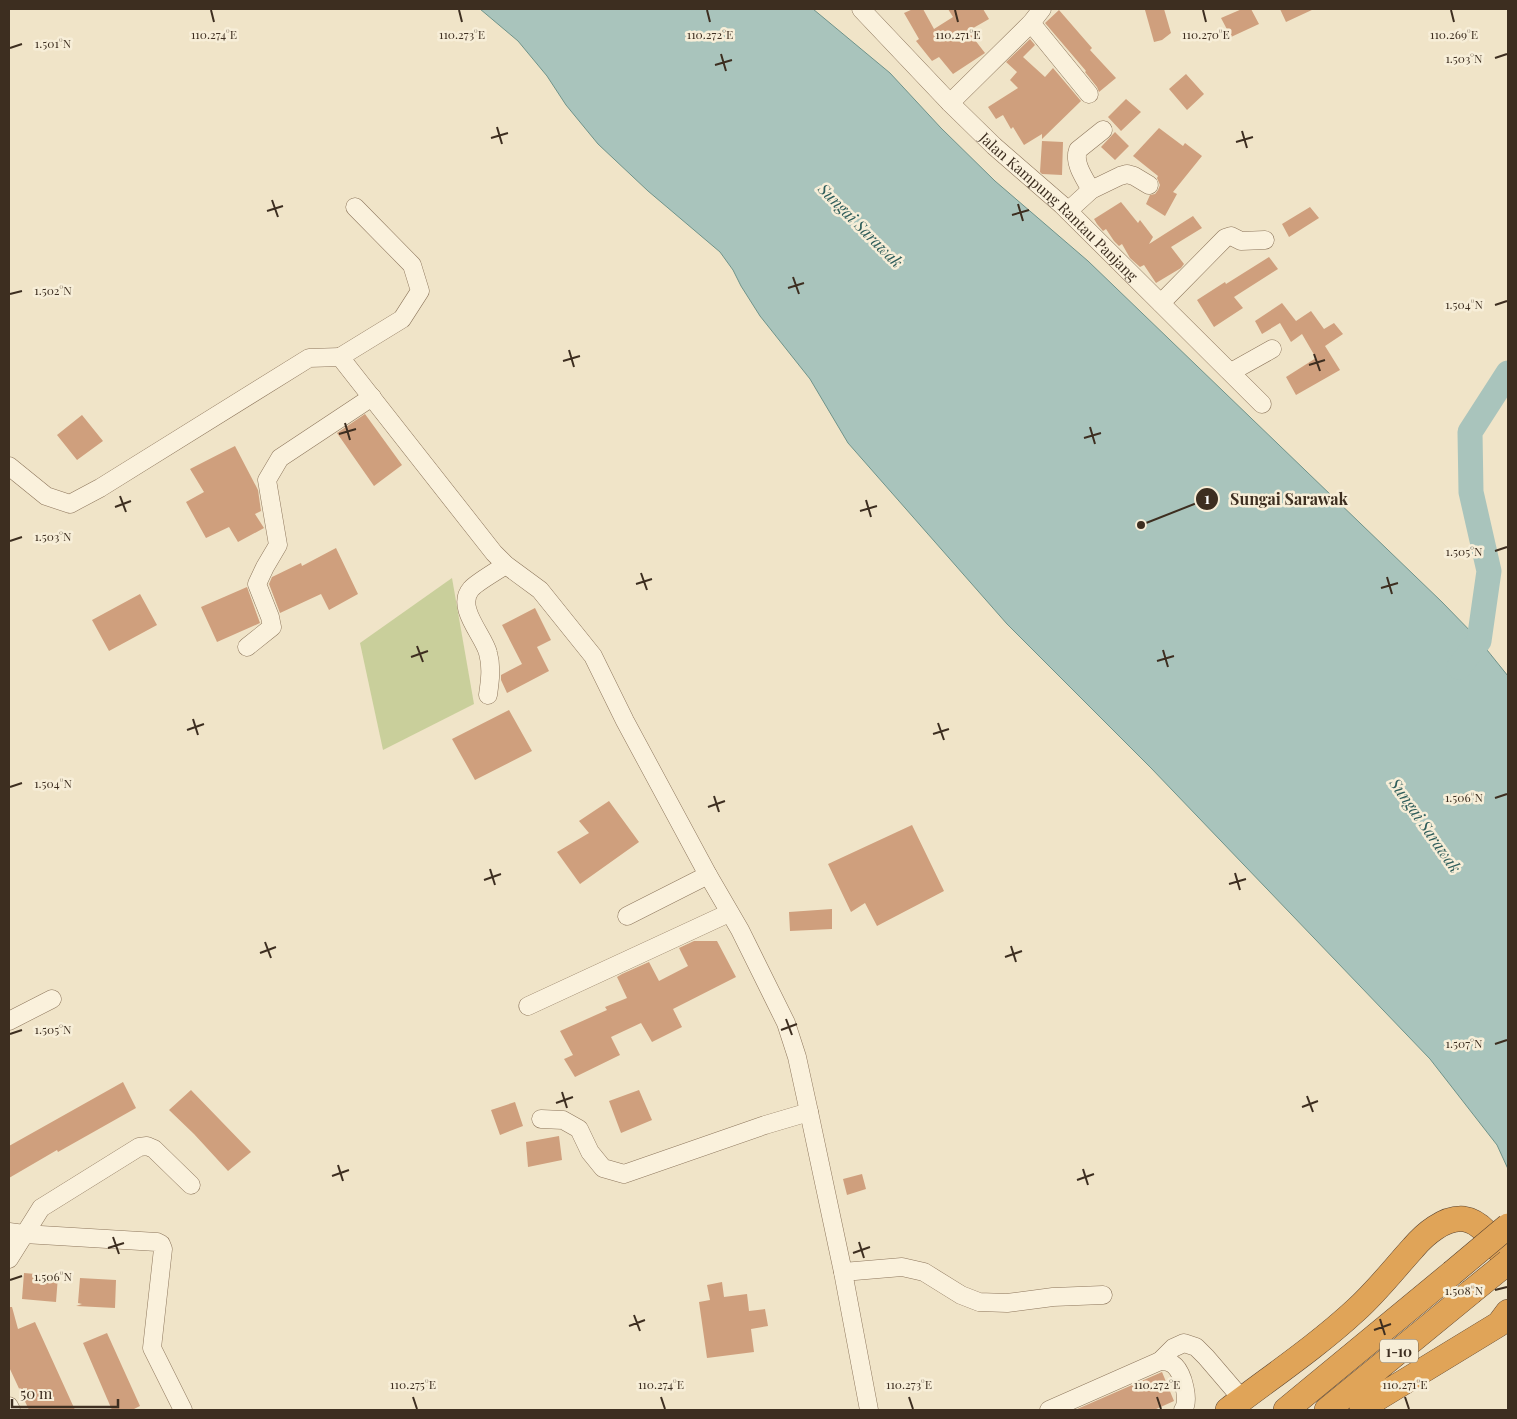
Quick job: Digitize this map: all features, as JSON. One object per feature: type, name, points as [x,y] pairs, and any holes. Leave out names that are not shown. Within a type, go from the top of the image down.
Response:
[{"type":"highway","points":[[1235,1405],[1293,1363],[1357,1310],[1416,1244],[1434,1228],[1450,1221],[1463,1219],[1476,1223],[1486,1232],[1508,1262]]},
{"type":"highway","name":"1-10","points":[[1286,1410],[1508,1226]]},
{"type":"highway","name":"1-10","points":[[1327,1410],[1508,1262]]},
{"type":"highway","points":[[1362,1410],[1376,1399],[1499,1324],[1508,1312]]},
{"type":"street","name":"Jalan Kampung Rantau Panjang","points":[[861,9],[950,103],[994,146],[1068,211],[1232,372],[1262,404]]},
{"type":"street","points":[[950,103],[1036,13],[1089,94]]},
{"type":"street","points":[[1091,190],[1080,169],[1077,154],[1078,150],[1103,130]]},
{"type":"street","points":[[1068,211],[1091,190],[1127,174],[1149,185]]},
{"type":"street","points":[[9,466],[46,496],[70,504],[100,488],[309,358],[340,357],[402,319],[420,292],[412,265],[355,208]]},
{"type":"street","points":[[1161,303],[1225,238],[1230,236],[1241,241],[1265,240]]},
{"type":"street","points":[[1232,372],[1272,349]]},
{"type":"street","points":[[340,357],[494,553],[506,565],[540,590],[593,656],[625,721],[730,913],[786,1023],[797,1057],[809,1112],[843,1272],[869,1410]]},
{"type":"street","points":[[248,647],[272,627],[257,584],[264,567],[278,545],[267,480],[280,458],[372,397]]},
{"type":"street","points":[[488,695],[491,680],[488,651],[469,615],[466,600],[470,589],[506,565]]},
{"type":"street","points":[[627,916],[708,875]]},
{"type":"street","points":[[528,1006],[730,913]]},
{"type":"street","points":[[9,1021],[52,999]]},
{"type":"street","points":[[541,1119],[563,1120],[579,1129],[590,1152],[603,1168],[624,1174],[765,1125],[809,1112]]},
{"type":"street","points":[[9,1259],[17,1233],[41,1208],[139,1147],[147,1146],[154,1149],[191,1186]]},
{"type":"street","points":[[17,1233],[157,1242],[161,1244],[163,1249],[152,1348],[183,1410]]},
{"type":"street","points":[[843,1272],[902,1267],[924,1272],[961,1295],[979,1302],[1007,1303],[1053,1297],[1103,1295]]},
{"type":"street","points":[[1049,1410],[1160,1361],[1172,1348],[1184,1343],[1196,1347],[1206,1357],[1235,1405]]},
{"type":"street","points":[[1160,1361],[1167,1361],[1175,1366],[1182,1378],[1187,1399],[1183,1410]]},
{"type":"street","points":[[9,1406],[11,1410]]},
{"type":"green space","points":[[452,578],[474,704],[383,750],[360,643]]},
{"type":"water","name":"Sungai Sarawak","points":[[480,9],[813,9],[890,73],[941,128],[995,181],[1088,261],[1442,602],[1479,640],[1508,676],[1508,1169],[1497,1145],[1430,1059],[1151,768],[1007,624],[848,443],[810,379],[760,316],[720,252],[648,191],[598,144],[518,41]]},
{"type":"building","points":[[913,9],[923,9],[934,29],[953,17],[948,9],[983,9],[989,19],[968,31],[985,53],[953,74],[939,57],[932,61],[916,41],[919,39],[904,13]]},
{"type":"building","points":[[1164,9],[1171,33],[1162,40],[1154,42],[1145,10]]},
{"type":"building","points":[[1242,9],[1251,9],[1259,24],[1231,37],[1221,18]]},
{"type":"building","points":[[1280,9],[1314,9],[1286,22]]},
{"type":"building","points":[[1059,10],[1092,48],[1090,50],[1116,78],[1099,92],[1086,71],[1045,23]]},
{"type":"building","points":[[1030,39],[1035,45],[1023,57],[1045,77],[1053,68],[1081,101],[1042,139],[1042,134],[1024,145],[1003,115],[996,119],[988,107],[1018,88],[1010,80],[1017,72],[1006,62]]},
{"type":"building","points":[[1186,74],[1204,94],[1187,110],[1169,89]]},
{"type":"building","points":[[1126,99],[1141,112],[1121,131],[1108,117]]},
{"type":"building","points":[[1159,128],[1183,146],[1185,143],[1202,156],[1173,192],[1177,194],[1165,216],[1146,204],[1150,195],[1155,194],[1158,190],[1160,185],[1158,176],[1133,156]]},
{"type":"building","points":[[1115,132],[1129,146],[1115,160],[1101,147]]},
{"type":"building","points":[[1042,141],[1063,142],[1062,175],[1042,174],[1040,172]]},
{"type":"building","points":[[1121,202],[1138,223],[1140,220],[1153,237],[1149,244],[1193,216],[1202,228],[1171,247],[1184,264],[1181,268],[1156,283],[1144,265],[1140,267],[1130,258],[1122,244],[1119,246],[1106,229],[1103,231],[1094,219]]},
{"type":"building","points":[[1310,207],[1319,218],[1289,237],[1282,224]]},
{"type":"building","points":[[1269,257],[1278,269],[1234,297],[1243,308],[1214,327],[1197,300]]},
{"type":"building","points":[[1282,303],[1296,321],[1311,311],[1324,329],[1334,323],[1343,334],[1325,346],[1340,370],[1296,395],[1286,377],[1316,358],[1302,334],[1291,342],[1280,323],[1262,334],[1255,321]]},
{"type":"building","points":[[365,414],[402,465],[374,486],[337,433]]},
{"type":"building","points":[[82,415],[103,441],[77,460],[57,435]]},
{"type":"building","points":[[235,446],[258,490],[261,511],[255,514],[264,528],[238,542],[229,527],[206,538],[186,502],[204,492],[190,469]]},
{"type":"building","points":[[336,548],[358,594],[329,610],[321,594],[280,613],[269,584],[272,577],[301,563],[302,566]]},
{"type":"building","points":[[247,587],[260,623],[217,642],[201,607]]},
{"type":"building","points":[[140,594],[157,625],[109,651],[92,620]]},
{"type":"building","points":[[535,608],[551,640],[537,647],[549,671],[507,693],[501,680],[501,675],[522,664],[502,625]]},
{"type":"building","points":[[509,710],[532,751],[475,780],[452,739]]},
{"type":"building","points":[[609,801],[639,842],[580,884],[557,852],[589,833],[579,821]]},
{"type":"building","points":[[912,825],[944,891],[877,926],[865,903],[851,912],[828,864]]},
{"type":"building","points":[[832,909],[832,929],[790,931],[789,912]]},
{"type":"building","points":[[694,941],[717,941],[736,977],[673,1009],[682,1027],[652,1042],[641,1023],[611,1037],[620,1055],[575,1077],[564,1059],[573,1055],[560,1031],[607,1010],[605,1007],[627,998],[617,977],[622,974],[649,962],[659,981],[688,966],[679,948]]},
{"type":"building","points":[[123,1082],[136,1108],[9,1178],[9,1146]]},
{"type":"building","points":[[191,1090],[251,1152],[228,1171],[169,1110]]},
{"type":"building","points":[[639,1090],[652,1120],[621,1133],[609,1101]]},
{"type":"building","points":[[515,1102],[523,1126],[500,1135],[491,1110]]},
{"type":"building","points":[[559,1136],[562,1160],[528,1167],[526,1142]]},
{"type":"building","points":[[862,1174],[866,1189],[847,1195],[843,1179]]},
{"type":"building","points":[[24,1273],[58,1276],[56,1302],[22,1299]]},
{"type":"building","points":[[80,1278],[116,1280],[115,1308],[76,1306],[82,1304],[78,1303]]},
{"type":"building","points":[[722,1282],[724,1297],[747,1294],[749,1311],[765,1309],[768,1326],[751,1329],[754,1352],[707,1358],[699,1302],[710,1300],[707,1285]]},
{"type":"building","points":[[9,1307],[12,1307],[18,1329],[35,1322],[75,1410],[29,1410],[9,1367]]},
{"type":"building","points":[[107,1333],[140,1406],[132,1410],[112,1410],[83,1343]]},
{"type":"building","points":[[1162,1372],[1174,1401],[1154,1410],[1075,1410]]},
{"type":"waterway","points":[[1459,667],[1479,641],[1489,571],[1471,492],[1470,432],[1508,373]]},
{"type":"place","name":"Sungai Sarawak","points":[[1141,525]]}]
